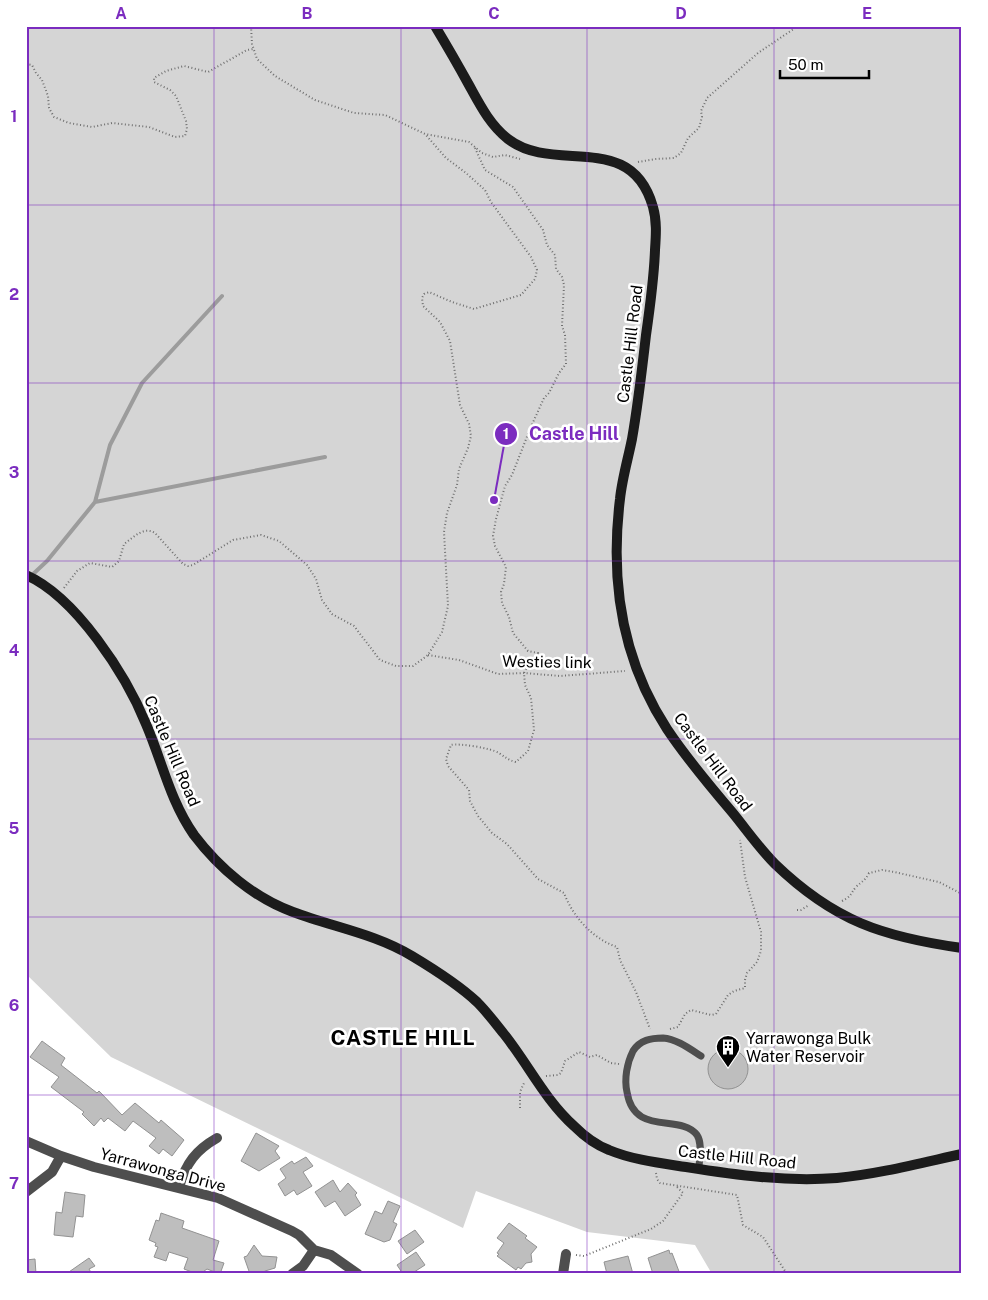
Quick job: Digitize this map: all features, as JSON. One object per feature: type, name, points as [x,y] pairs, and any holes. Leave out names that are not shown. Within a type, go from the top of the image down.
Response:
[{"type":"main road","name":"Castle Hill Road","points":[[435,26],[482,108],[495,127],[510,141],[528,151],[548,155],[593,156],[622,165],[644,183],[654,208],[656,228],[654,272],[639,397],[620,495],[616,556],[618,595],[625,636],[648,696],[666,728],[694,768],[774,863],[822,903],[846,918],[876,930],[912,940],[962,948]]},
{"type":"main road","name":"Castle Hill Road","points":[[26,576],[36,580],[58,595],[78,613],[128,689],[146,722],[171,792],[186,823],[220,864],[252,892],[275,905],[384,941],[409,954],[476,1001],[572,1124],[588,1138],[608,1150],[658,1163],[758,1177],[812,1179],[867,1173],[962,1154]]},
{"type":"street","points":[[179,1187],[182,1175],[193,1156],[204,1145],[217,1138]]},
{"type":"street","name":"Yarrawonga Drive","points":[[26,1141],[61,1156],[94,1167],[218,1198],[292,1231],[299,1235],[314,1250],[330,1255],[358,1274]]},
{"type":"street","points":[[26,1192],[52,1172],[61,1156]]},
{"type":"street","points":[[292,1274],[303,1266],[314,1250]]},
{"type":"street","points":[[563,1274],[566,1254]]},
{"type":"lane","points":[[698,1169],[700,1144],[698,1136],[692,1130],[683,1126],[645,1119],[637,1113],[628,1100],[626,1075],[630,1058],[635,1048],[642,1041],[654,1038],[667,1039],[684,1045],[701,1056]]},
{"type":"path","points":[[252,26],[251,37],[257,59],[274,76],[315,100],[354,113],[385,115],[425,134],[469,142],[482,153],[493,157],[505,155],[523,159]]},
{"type":"path","points":[[622,165],[674,158],[680,153],[688,138],[699,128],[702,117],[701,111],[707,98],[758,53],[798,26]]},
{"type":"path","points":[[26,64],[32,65],[42,80],[48,96],[49,108],[54,117],[69,123],[92,127],[112,122],[149,127],[174,137],[185,136],[186,122],[176,96],[170,90],[154,82],[154,78],[166,71],[184,66],[208,72],[247,50],[254,49]]},
{"type":"path","points":[[58,595],[78,571],[90,563],[112,567],[119,561],[124,544],[145,530],[156,533],[183,564],[188,566],[193,565],[233,540],[261,535],[279,541],[307,564],[316,579],[322,600],[332,614],[354,626],[380,660],[396,666],[413,666],[428,654],[442,632],[448,606],[444,532],[447,513],[456,485],[458,469],[471,436],[469,424],[460,405],[450,341],[440,322],[423,306],[422,298],[424,294],[430,292],[474,309],[521,295],[536,279],[537,270],[532,257],[491,202],[485,190],[466,172],[446,158],[425,134]]},
{"type":"path","points":[[475,148],[485,170],[513,187],[543,230],[546,245],[555,255],[556,269],[562,277],[564,285],[562,326],[565,335],[566,364],[559,373],[550,393],[544,398],[512,475],[505,486],[496,519],[494,536],[495,546],[506,567],[501,592],[502,603],[513,633],[528,650],[538,653],[524,673],[524,685],[532,698],[534,730],[528,752],[516,762],[506,759],[498,752],[458,743],[451,745],[446,759],[448,766],[469,790],[470,801],[478,816],[492,832],[507,844],[538,879],[564,893],[585,926],[605,943],[617,947],[620,960],[654,1038]]},
{"type":"path","name":"Westies link","points":[[428,654],[459,660],[498,674],[524,673],[560,676],[611,674],[638,669]]},
{"type":"path","points":[[667,1039],[666,1034],[670,1028],[678,1027],[685,1014],[691,1010],[711,1015],[716,1014],[728,995],[745,988],[747,973],[757,962],[762,951],[761,932],[745,877],[741,854],[741,822]]},
{"type":"path","points":[[822,903],[843,901],[852,896],[855,888],[865,882],[869,873],[882,870],[939,882],[962,894]]},
{"type":"path","points":[[520,1108],[520,1092],[532,1075],[558,1076],[565,1061],[579,1052],[590,1057],[598,1055],[615,1064],[630,1058]]},
{"type":"path","points":[[660,1183],[737,1194],[742,1225],[763,1236],[787,1274]]},
{"type":"path","points":[[566,1254],[584,1256],[651,1229],[663,1221],[683,1193],[676,1186]]},
{"type":"shaded area","name":"CASTLE HILL","points":[[26,26],[962,26],[962,1274],[712,1274],[695,1245],[587,1232],[476,1191],[463,1228],[111,1057],[26,974]]},
{"type":"building","points":[[42,1041],[65,1058],[61,1065],[97,1093],[99,1091],[122,1115],[135,1103],[159,1123],[161,1120],[184,1140],[172,1156],[163,1149],[159,1154],[149,1146],[156,1138],[133,1121],[125,1131],[108,1118],[104,1122],[101,1118],[94,1126],[82,1114],[84,1112],[51,1087],[59,1077],[30,1057]]},
{"type":"building","name":"Yarrawonga Bulk Water Reservoir","points":[[728,1049],[742,1055],[748,1069],[742,1083],[728,1089],[714,1083],[708,1069],[714,1055]]},
{"type":"building","points":[[256,1133],[279,1146],[275,1151],[280,1158],[259,1171],[241,1161]]},
{"type":"building","points":[[306,1157],[313,1166],[303,1172],[312,1186],[297,1195],[294,1190],[285,1196],[278,1184],[286,1178],[280,1169],[292,1161],[294,1164]]},
{"type":"building","points":[[333,1180],[340,1192],[348,1183],[357,1193],[355,1195],[361,1205],[345,1216],[335,1201],[325,1207],[315,1192]]},
{"type":"building","points":[[65,1192],[85,1195],[83,1217],[76,1216],[73,1237],[54,1235],[56,1212],[62,1213]]},
{"type":"building","points":[[388,1201],[400,1206],[393,1222],[397,1224],[390,1240],[384,1242],[365,1234],[375,1211],[382,1214]]},
{"type":"building","points":[[161,1213],[184,1221],[182,1228],[219,1241],[213,1260],[224,1263],[220,1274],[207,1269],[200,1274],[192,1274],[192,1272],[184,1269],[188,1258],[169,1252],[166,1261],[154,1257],[158,1247],[155,1246],[156,1243],[149,1240],[156,1220],[159,1221]]},
{"type":"building","points":[[509,1223],[527,1236],[525,1238],[537,1247],[531,1254],[532,1262],[526,1263],[521,1269],[518,1267],[516,1270],[497,1256],[504,1243],[497,1238]]},
{"type":"building","points":[[415,1230],[424,1242],[407,1254],[398,1241]]},
{"type":"building","points":[[254,1245],[262,1256],[277,1257],[275,1268],[261,1274],[250,1274],[244,1257],[247,1256]]},
{"type":"building","points":[[669,1250],[680,1274],[653,1274],[648,1258]]},
{"type":"building","points":[[416,1252],[425,1265],[411,1274],[403,1274],[397,1265]]},
{"type":"building","points":[[628,1256],[633,1274],[607,1274],[604,1262]]},
{"type":"building","points":[[89,1258],[95,1266],[89,1269],[92,1274],[66,1274]]},
{"type":"building","points":[[35,1259],[36,1274],[26,1274],[26,1260]]},
{"type":"waterway","points":[[31,576],[47,561],[95,502],[110,445],[142,383],[222,296]]},
{"type":"waterway","points":[[95,502],[325,457]]},
{"type":"place","name":"Castle Hill","points":[[494,500]]},
{"type":"place","name":"Yarrawonga Bulk Water Reservoir","points":[[728,1068]]},
{"type":"district","name":"CASTLE HILL","points":[[403,1037]]}]
